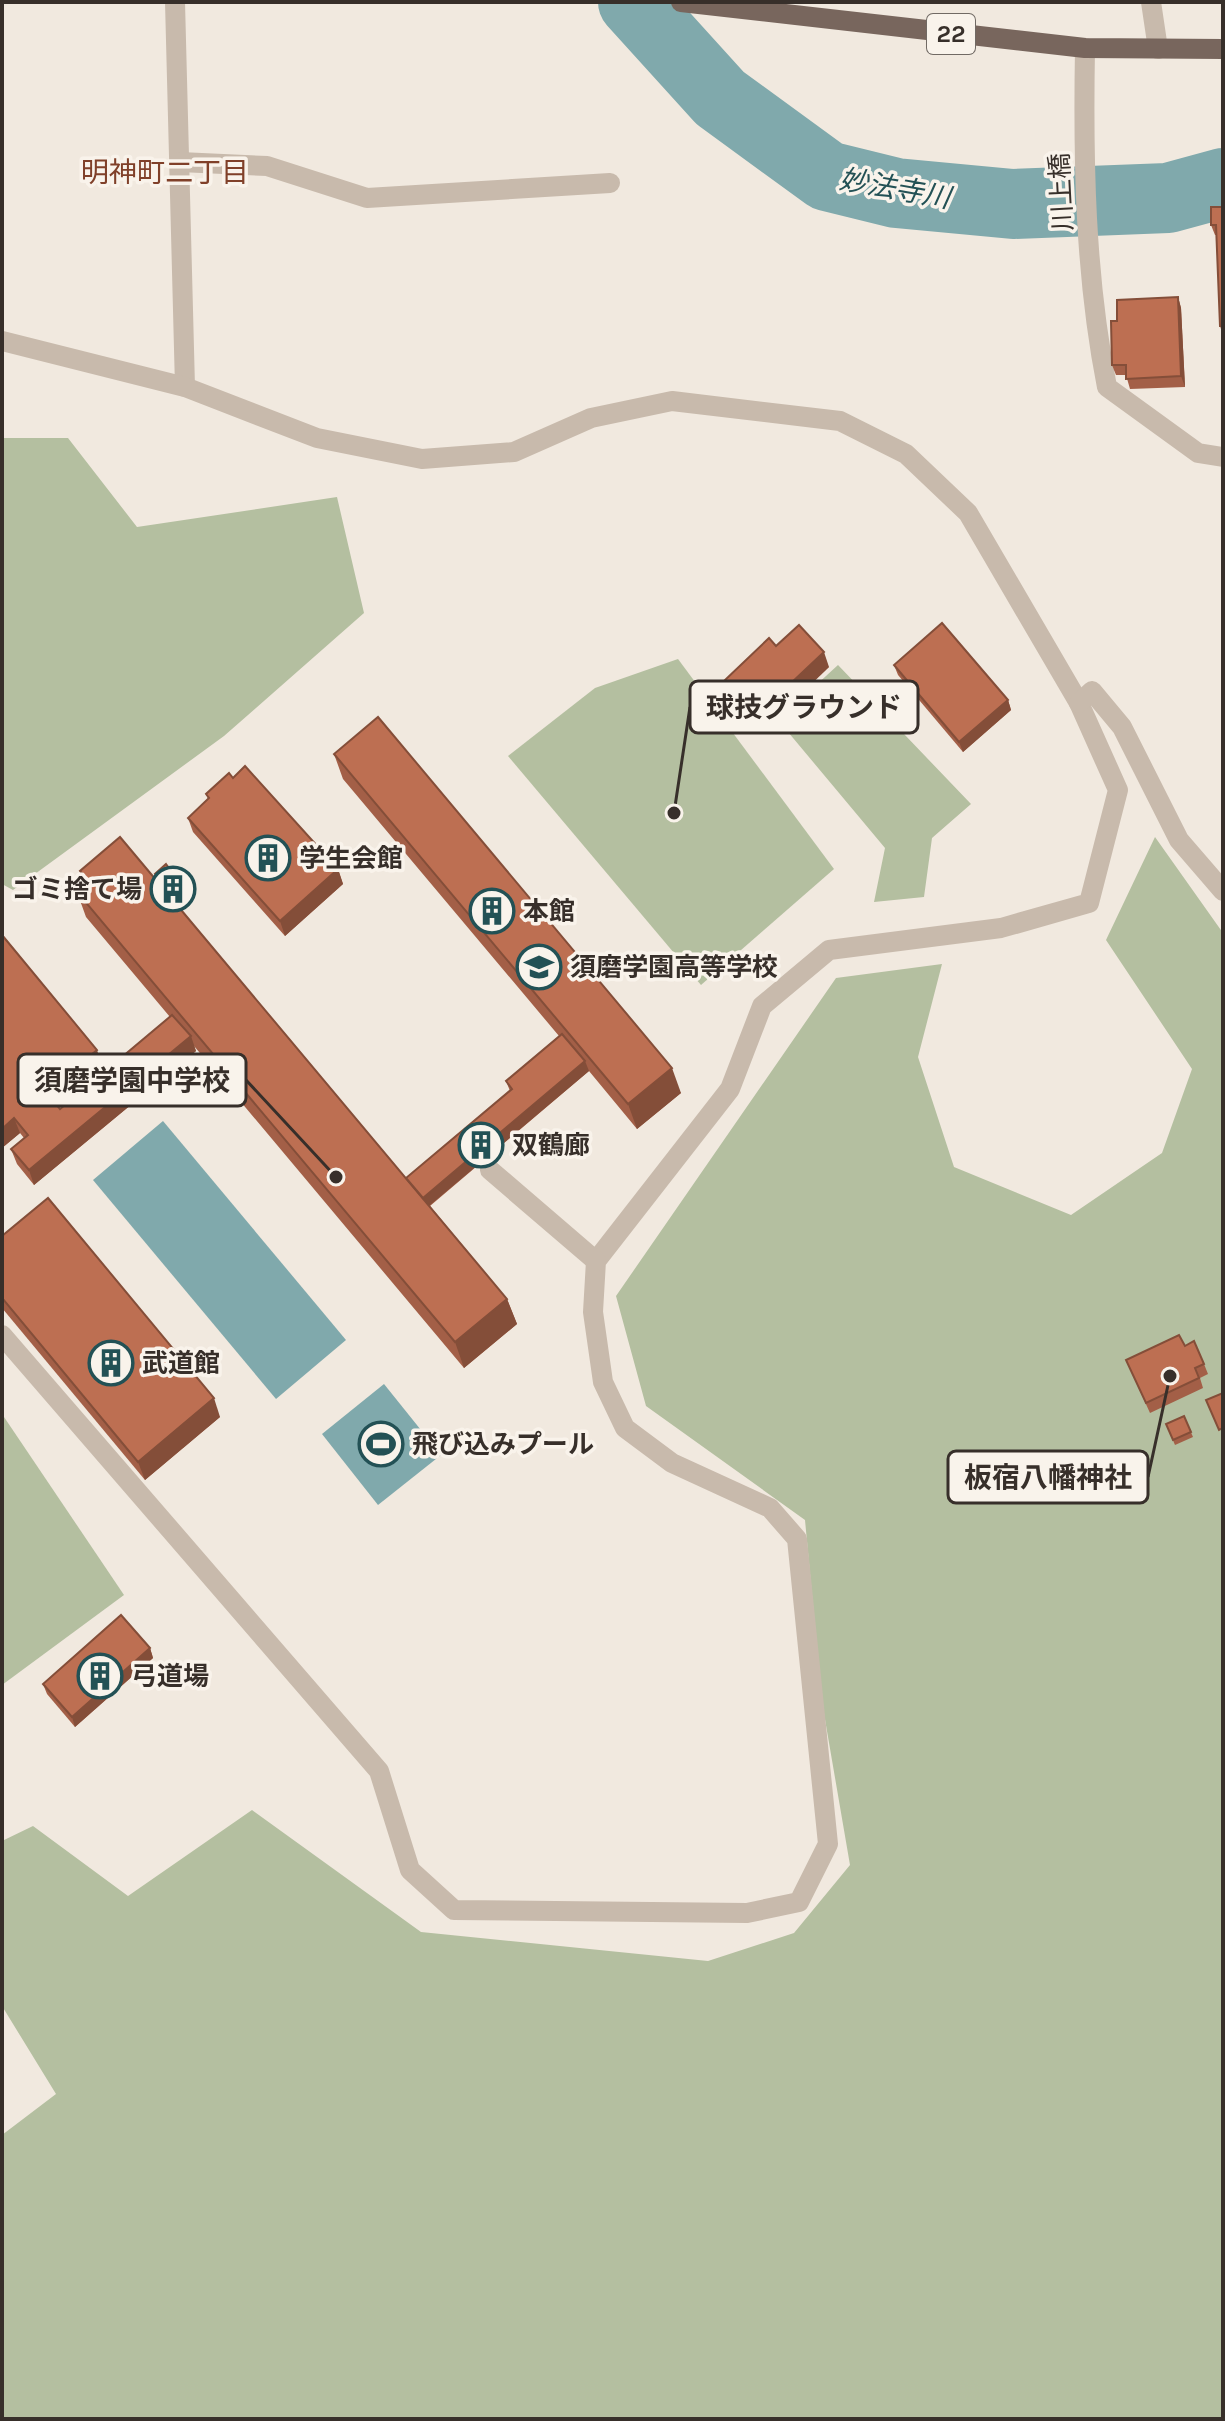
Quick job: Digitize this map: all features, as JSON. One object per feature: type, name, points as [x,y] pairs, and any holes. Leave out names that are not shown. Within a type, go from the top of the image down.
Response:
[{"type":"main road","name":"22","points":[[681,2],[1085,48],[1223,49]]},
{"type":"street","points":[[175,2],[185,387]]},
{"type":"street","points":[[1151,2],[1158,49]]},
{"type":"street","name":"川上橋","points":[[1085,48],[1084,137],[1089,244],[1099,347],[1107,387],[1198,453],[1223,457]]},
{"type":"street","points":[[180,162],[267,166],[367,198],[610,183]]},
{"type":"street","points":[[2,341],[185,387],[317,438],[422,459],[514,452],[591,418],[672,401],[840,421],[906,454],[968,513],[1079,703],[1118,790],[1089,903],[1001,928],[829,950],[762,1006],[730,1089],[596,1261],[593,1312],[603,1382],[625,1428],[672,1463],[770,1508],[797,1539],[828,1844],[799,1902],[747,1913],[454,1910],[410,1870],[379,1771],[2,1335]]},
{"type":"street","points":[[1079,703],[1092,691],[1122,727],[1179,840],[1223,891]]},
{"type":"street","points":[[490,1170],[596,1261]]},
{"type":"green space","points":[[2,438],[68,438],[137,527],[337,497],[364,613],[224,736],[13,890],[2,884]]},
{"type":"green space","points":[[678,659],[834,869],[701,985],[508,756],[595,688]]},
{"type":"green space","points":[[838,665],[971,804],[932,838],[924,897],[874,902],[885,848],[778,720]]},
{"type":"green space","points":[[1155,837],[1223,933],[1223,2419],[2,2419],[2,2135],[56,2094],[2,2006],[2,1841],[33,1826],[128,1896],[252,1810],[421,1932],[708,1961],[794,1933],[850,1865],[822,1702],[805,1520],[646,1406],[616,1296],[836,978],[942,964],[918,1057],[954,1167],[1071,1215],[1162,1153],[1192,1069],[1106,940]]},
{"type":"green space","points":[[2,1414],[124,1595],[2,1685]]},
{"type":"water","points":[[163,1121],[346,1340],[276,1399],[93,1180]]},
{"type":"water","name":"飛び込みプール","points":[[384,1384],[441,1455],[378,1505],[322,1434]]},
{"type":"building","points":[[1211,207],[1223,207],[1223,326],[1220,326],[1216,225],[1211,225]]},
{"type":"building","points":[[1178,297],[1181,376],[1126,379],[1126,365],[1112,365],[1111,321],[1117,321],[1117,300]]},
{"type":"building","points":[[942,623],[1008,700],[959,742],[894,665]]},
{"type":"building","points":[[799,625],[824,652],[757,715],[725,680],[769,638],[776,646]]},
{"type":"building","name":"本館","points":[[378,717],[672,1068],[628,1104],[334,754]]},
{"type":"building","name":"学生会館","points":[[245,766],[338,869],[280,921],[188,818],[209,798],[206,794],[229,773],[233,778]]},
{"type":"building","points":[[120,837],[507,1299],[455,1342],[77,892],[89,882],[80,871]]},
{"type":"building","name":"ゴミ捨て場","points":[[166,864],[188,893],[176,902],[155,874]]},
{"type":"building","points":[[2,935],[97,1050],[46,1092],[60,1109],[172,1015],[191,1036],[29,1170],[11,1149],[28,1135],[14,1118],[2,1129]]},
{"type":"building","name":"双鶴廊","points":[[562,1034],[585,1061],[423,1198],[406,1178],[512,1089],[506,1081]]},
{"type":"building","name":"武道館","points":[[48,1198],[214,1398],[138,1462],[2,1298],[2,1236]]},
{"type":"building","points":[[1179,1335],[1185,1346],[1194,1341],[1204,1364],[1195,1368],[1199,1378],[1146,1403],[1126,1360]]},
{"type":"building","points":[[1223,1393],[1223,1428],[1219,1430],[1206,1400]]},
{"type":"building","points":[[1184,1416],[1191,1432],[1173,1440],[1166,1424]]},
{"type":"building","name":"弓道場","points":[[121,1615],[150,1648],[72,1717],[43,1684]]},
{"type":"waterway","name":"妙法寺川","points":[[633,2],[720,98],[827,176],[896,193],[1013,204],[1168,198],[1223,183]]},
{"type":"place","name":"球技グラウンド","points":[[674,813]]},
{"type":"place","name":"学生会館","points":[[268,858]]},
{"type":"place","name":"ゴミ捨て場","points":[[173,889]]},
{"type":"place","name":"本館","points":[[492,911]]},
{"type":"place","name":"須磨学園高等学校","points":[[539,967]]},
{"type":"place","name":"双鶴廊","points":[[481,1145]]},
{"type":"place","name":"須磨学園中学校","points":[[336,1177]]},
{"type":"place","name":"武道館","points":[[111,1363]]},
{"type":"place","name":"板宿八幡神社","points":[[1170,1376]]},
{"type":"place","name":"飛び込みプール","points":[[381,1444]]},
{"type":"place","name":"弓道場","points":[[100,1676]]},
{"type":"district","name":"明神町二丁目","points":[[165,172]]}]
